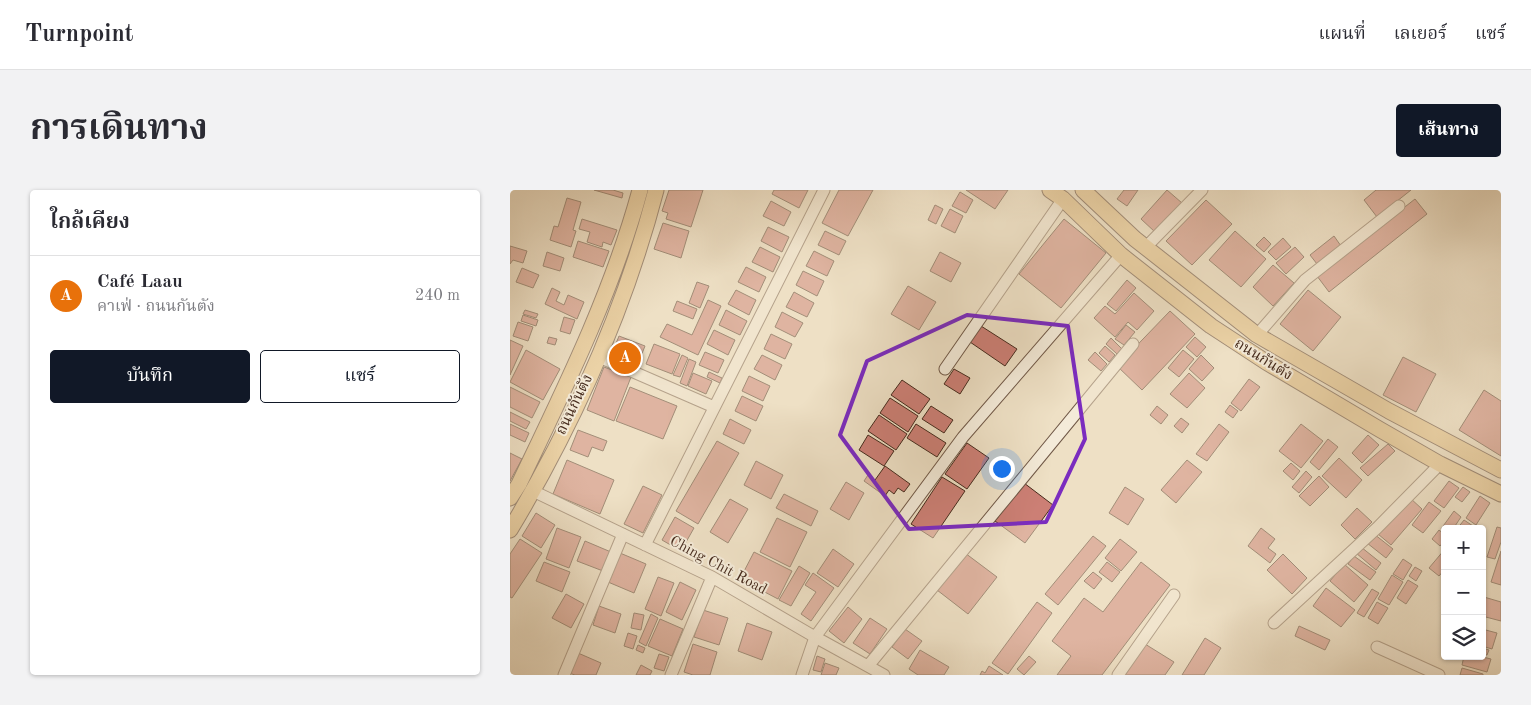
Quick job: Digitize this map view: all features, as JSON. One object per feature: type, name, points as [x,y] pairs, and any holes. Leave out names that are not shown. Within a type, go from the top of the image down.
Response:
[{"type":"main road","name":"ถนนกันตัง","points":[[510,498],[519,484],[583,350],[628,235],[640,190]]},
{"type":"main road","name":"ถนนกันตัง","points":[[510,530],[533,491],[599,357],[643,240],[656,190]]},
{"type":"main road","name":"ถนนกันตัง","points":[[1050,190],[1121,255],[1211,326],[1266,362],[1440,464],[1501,494]]},
{"type":"main road","name":"ถนนกันตัง","points":[[1083,190],[1140,243],[1257,335],[1389,411],[1501,470]]},
{"type":"main road","points":[[1121,255],[1140,243]]},
{"type":"main road","points":[[592,327],[608,334]]},
{"type":"main road","points":[[1306,386],[1317,369]]},
{"type":"main road","points":[[1474,481],[1486,463]]},
{"type":"main road","points":[[519,484],[533,491]]},
{"type":"street","points":[[645,544],[824,190]]},
{"type":"street","points":[[1140,243],[1202,190]]},
{"type":"street","points":[[945,369],[1062,199]]},
{"type":"street","points":[[1257,335],[1304,280],[1399,206]]},
{"type":"street","points":[[802,675],[815,638],[962,437],[1121,255]]},
{"type":"street","points":[[868,666],[1133,344]]},
{"type":"street","points":[[599,357],[714,406]]},
{"type":"street","points":[[1274,623],[1378,528],[1440,464]]},
{"type":"street","name":"Ching Chit Road","points":[[533,491],[712,577],[815,638],[884,675]]},
{"type":"street","points":[[564,675],[624,534]]},
{"type":"street","points":[[671,675],[712,577]]},
{"type":"street","points":[[1118,675],[1174,595]]},
{"type":"street","points":[[1377,647],[1439,675]]},
{"type":"highlighted area","points":[[967,315],[1068,326],[1085,439],[1046,522],[909,529],[840,435],[867,361]]},
{"type":"building","points":[[594,190],[613,190],[623,193],[622,198]]},
{"type":"building","points":[[669,190],[703,190],[691,227],[666,219],[668,213],[662,211]]},
{"type":"building","points":[[774,190],[808,190],[799,208],[772,194]]},
{"type":"building","points":[[839,190],[873,190],[848,236],[822,223]]},
{"type":"building","points":[[966,190],[1008,190],[995,209]]},
{"type":"building","points":[[1124,190],[1138,190],[1127,206],[1117,199]]},
{"type":"building","points":[[1167,190],[1182,203],[1155,232],[1141,219]]},
{"type":"building","points":[[1376,190],[1411,190],[1377,217],[1364,200]]},
{"type":"building","points":[[960,192],[973,200],[966,213],[952,206]]},
{"type":"building","points":[[567,198],[581,202],[573,230],[576,231],[571,247],[550,240],[554,226],[558,227]]},
{"type":"building","points":[[1415,199],[1427,214],[1329,292],[1317,276]]},
{"type":"building","points":[[1206,200],[1232,224],[1192,265],[1166,241]]},
{"type":"building","points":[[771,201],[791,212],[784,226],[763,216]]},
{"type":"building","points":[[935,205],[943,209],[936,224],[928,220]]},
{"type":"building","points":[[950,209],[963,216],[955,233],[941,226]]},
{"type":"building","points":[[582,219],[617,230],[611,245],[603,242],[602,247],[587,242],[590,232],[579,229]]},
{"type":"building","points":[[1064,219],[1106,253],[1061,308],[1019,274]]},
{"type":"building","points":[[663,223],[689,231],[681,258],[654,249]]},
{"type":"building","points":[[768,227],[789,237],[782,252],[761,241]]},
{"type":"building","points":[[825,231],[846,241],[839,255],[818,245]]},
{"type":"building","points":[[1235,231],[1266,259],[1241,287],[1209,260]]},
{"type":"building","points":[[1334,236],[1341,246],[1317,264],[1310,255]]},
{"type":"building","points":[[1264,237],[1271,244],[1264,252],[1256,245]]},
{"type":"building","points":[[1283,238],[1291,247],[1276,260],[1268,252]]},
{"type":"building","points":[[578,241],[609,251],[603,267],[573,257]]},
{"type":"building","points":[[510,246],[527,251],[523,263],[513,260],[510,264]]},
{"type":"building","points":[[760,247],[780,257],[773,272],[752,262]]},
{"type":"building","points":[[1295,247],[1304,257],[1286,274],[1276,263]]},
{"type":"building","points":[[814,251],[834,261],[827,276],[806,266]]},
{"type":"building","points":[[547,252],[564,258],[560,271],[543,266]]},
{"type":"building","points":[[940,252],[961,263],[951,282],[930,271]]},
{"type":"building","points":[[1273,265],[1294,283],[1273,306],[1253,287]]},
{"type":"building","points":[[746,267],[766,277],[759,292],[738,282]]},
{"type":"building","points":[[522,268],[539,275],[533,288],[516,282]]},
{"type":"building","points":[[803,271],[824,281],[817,296],[796,285]]},
{"type":"building","points":[[1127,280],[1136,288],[1116,311],[1107,304]]},
{"type":"building","points":[[697,282],[709,286],[700,308],[689,303]]},
{"type":"building","points":[[908,286],[936,302],[919,330],[891,314]]},
{"type":"building","points":[[552,288],[560,292],[556,301],[564,305],[568,295],[584,302],[577,319],[545,304]]},
{"type":"building","points":[[736,290],[756,300],[749,315],[728,304]]},
{"type":"building","points":[[1308,290],[1341,317],[1313,351],[1280,324]]},
{"type":"building","points":[[794,292],[814,303],[807,317],[786,307]]},
{"type":"building","points":[[1134,293],[1154,311],[1137,330],[1128,322],[1115,337],[1094,318],[1105,306],[1115,314]]},
{"type":"building","points":[[708,300],[721,306],[698,355],[660,337],[667,324],[692,335]]},
{"type":"building","points":[[677,301],[697,309],[693,319],[673,311]]},
{"type":"building","points":[[525,310],[538,314],[536,318],[523,314]]},
{"type":"building","points":[[726,310],[747,321],[740,335],[719,325]]},
{"type":"building","points":[[1170,311],[1195,334],[1142,390],[1117,366]]},
{"type":"building","points":[[782,312],[803,323],[795,337],[775,327]]},
{"type":"building","points":[[523,315],[538,320],[536,326],[521,321]]},
{"type":"building","points":[[564,317],[575,320],[570,334],[560,331]]},
{"type":"building","points":[[518,322],[533,327],[528,341],[513,336]]},
{"type":"building","points":[[1126,325],[1135,332],[1124,345],[1115,339]]},
{"type":"building","points":[[981,326],[1017,349],[1005,366],[970,342]]},
{"type":"building","points":[[714,330],[735,340],[728,355],[707,344]]},
{"type":"building","points":[[771,334],[792,344],[785,359],[764,349]]},
{"type":"building","points":[[619,336],[645,346],[637,366],[611,356]]},
{"type":"building","points":[[549,337],[557,339],[555,345],[547,343]]},
{"type":"building","points":[[1195,337],[1206,347],[1197,357],[1186,347]]},
{"type":"building","points":[[1111,338],[1122,349],[1117,354],[1106,344]]},
{"type":"building","points":[[510,340],[523,346],[510,375]]},
{"type":"building","points":[[654,344],[680,354],[672,374],[646,364]]},
{"type":"building","points":[[1105,346],[1115,355],[1109,362],[1099,353]]},
{"type":"building","points":[[526,350],[560,369],[543,400],[510,382]]},
{"type":"building","points":[[1183,350],[1194,359],[1179,377],[1168,368]]},
{"type":"building","points":[[705,352],[724,360],[718,373],[699,365]]},
{"type":"building","points":[[1095,352],[1107,364],[1101,371],[1088,360]]},
{"type":"building","points":[[682,355],[688,358],[680,377],[673,375]]},
{"type":"building","points":[[762,355],[782,365],[775,380],[754,369]]},
{"type":"building","points":[[1201,355],[1214,368],[1202,381],[1189,369]]},
{"type":"building","points":[[1403,357],[1436,374],[1416,412],[1383,395]]},
{"type":"building","points":[[689,359],[696,362],[687,386],[680,383]]},
{"type":"building","points":[[604,367],[631,377],[614,421],[587,410]]},
{"type":"building","points":[[954,369],[970,378],[960,394],[944,384]]},
{"type":"building","points":[[709,372],[722,378],[720,383],[707,377]]},
{"type":"building","points":[[693,373],[712,381],[706,394],[688,386]]},
{"type":"building","points":[[1189,373],[1205,388],[1187,408],[1170,394]]},
{"type":"building","points":[[749,376],[770,386],[763,401],[742,391]]},
{"type":"building","points":[[1249,379],[1260,387],[1241,411],[1231,403]]},
{"type":"building","points":[[902,380],[930,399],[919,414],[891,395]]},
{"type":"building","points":[[510,387],[540,402],[532,418],[510,407]]},
{"type":"building","points":[[630,387],[677,406],[663,439],[616,421]]},
{"type":"building","points":[[1484,390],[1501,401],[1501,456],[1459,430]]},
{"type":"building","points":[[742,396],[763,406],[756,421],[735,411]]},
{"type":"building","points":[[890,398],[918,416],[908,432],[880,413]]},
{"type":"building","points":[[1230,405],[1238,411],[1233,418],[1225,412]]},
{"type":"building","points":[[931,406],[953,420],[944,433],[922,419]]},
{"type":"building","points":[[1157,406],[1168,415],[1161,424],[1150,415]]},
{"type":"building","points":[[510,412],[530,422],[526,429],[510,421]]},
{"type":"building","points":[[879,415],[907,434],[896,450],[868,431]]},
{"type":"building","points":[[1181,418],[1189,424],[1182,433],[1174,426]]},
{"type":"building","points":[[730,419],[751,430],[744,444],[723,434]]},
{"type":"building","points":[[510,424],[529,433],[525,442],[510,435]]},
{"type":"building","points":[[916,424],[946,443],[937,457],[907,438]]},
{"type":"building","points":[[1219,424],[1229,432],[1207,461],[1196,454]]},
{"type":"building","points":[[1301,424],[1323,441],[1301,468],[1279,451]]},
{"type":"building","points":[[578,430],[607,441],[603,451],[592,447],[588,457],[570,450]]},
{"type":"building","points":[[868,435],[894,451],[884,466],[859,450]]},
{"type":"building","points":[[1368,435],[1379,445],[1362,463],[1352,453]]},
{"type":"building","points":[[1328,439],[1338,447],[1319,470],[1310,462]]},
{"type":"building","points":[[717,441],[739,453],[698,524],[676,511]]},
{"type":"building","points":[[967,443],[989,458],[967,489],[945,474]]},
{"type":"building","points":[[1388,444],[1395,451],[1368,476],[1360,468]]},
{"type":"building","points":[[510,453],[522,459],[510,481]]},
{"type":"building","points":[[1339,458],[1362,480],[1346,498],[1322,476]]},
{"type":"building","points":[[567,460],[614,480],[600,514],[553,494]]},
{"type":"building","points":[[1187,460],[1202,472],[1176,503],[1161,490]]},
{"type":"building","points":[[756,461],[783,475],[771,499],[744,485]]},
{"type":"building","points":[[1291,463],[1300,471],[1293,480],[1283,471]]},
{"type":"building","points":[[885,466],[910,484],[904,492],[898,488],[894,494],[889,490],[885,496],[864,481],[868,475],[875,480]]},
{"type":"building","points":[[1306,471],[1312,477],[1299,493],[1292,487]]},
{"type":"building","points":[[1319,476],[1329,487],[1310,506],[1299,496]]},
{"type":"building","points":[[942,477],[965,491],[933,538],[911,524]]},
{"type":"building","points":[[1449,481],[1459,488],[1444,508],[1434,501]]},
{"type":"building","points":[[846,482],[864,493],[849,520],[830,509]]},
{"type":"building","points":[[1024,483],[1053,505],[1025,543],[995,521]]},
{"type":"building","points":[[643,486],[662,495],[643,533],[624,524]]},
{"type":"building","points":[[1125,487],[1144,499],[1128,525],[1109,513]]},
{"type":"building","points":[[1463,487],[1470,492],[1462,502],[1455,497]]},
{"type":"building","points":[[784,494],[818,511],[811,526],[776,508]]},
{"type":"building","points":[[1480,496],[1490,503],[1476,525],[1466,518]]},
{"type":"building","points":[[1409,497],[1422,509],[1391,545],[1378,534]]},
{"type":"building","points":[[730,499],[748,509],[728,543],[710,532]]},
{"type":"building","points":[[1429,502],[1441,511],[1423,533],[1412,525]]},
{"type":"building","points":[[1357,508],[1372,522],[1355,539],[1341,525]]},
{"type":"building","points":[[1454,511],[1461,517],[1456,525],[1444,525]]},
{"type":"building","points":[[536,513],[555,525],[541,548],[522,536]]},
{"type":"building","points":[[675,517],[694,528],[681,551],[662,540]]},
{"type":"building","points":[[777,518],[807,532],[790,567],[760,552]]},
{"type":"building","points":[[1464,520],[1472,525],[1460,525]]},
{"type":"building","points":[[1497,527],[1501,528],[1501,542],[1495,559],[1487,557]]},
{"type":"building","points":[[557,528],[581,537],[569,568],[546,559]]},
{"type":"building","points":[[1261,528],[1275,539],[1268,548],[1276,554],[1270,563],[1248,546]]},
{"type":"building","points":[[1439,530],[1441,532],[1440,546],[1432,539]]},
{"type":"building","points":[[1374,534],[1393,549],[1386,558],[1367,543]]},
{"type":"building","points":[[1093,536],[1106,546],[1058,605],[1045,594]]},
{"type":"building","points":[[520,539],[542,553],[512,598],[510,597],[510,554]]},
{"type":"building","points":[[1120,539],[1137,552],[1121,571],[1105,558]]},
{"type":"building","points":[[585,541],[611,552],[603,571],[577,561]]},
{"type":"building","points":[[1361,547],[1381,563],[1376,570],[1356,553]]},
{"type":"building","points":[[833,549],[854,564],[838,587],[817,573]]},
{"type":"building","points":[[1501,551],[1501,585],[1491,582]]},
{"type":"building","points":[[754,552],[792,571],[778,599],[740,579]]},
{"type":"building","points":[[620,553],[646,564],[634,593],[608,582]]},
{"type":"building","points":[[965,553],[997,577],[968,614],[937,590]]},
{"type":"building","points":[[1283,554],[1307,578],[1292,594],[1267,570]]},
{"type":"building","points":[[1441,554],[1441,574],[1439,576],[1429,568]]},
{"type":"building","points":[[1354,556],[1376,572],[1370,580],[1348,564]]},
{"type":"building","points":[[1403,559],[1412,565],[1403,580],[1393,574]]},
{"type":"building","points":[[544,562],[570,572],[562,592],[536,581]]},
{"type":"building","points":[[1107,562],[1120,572],[1112,582],[1099,572]]},
{"type":"building","points":[[1141,562],[1170,585],[1102,675],[1057,675],[1071,656],[1052,641],[1084,598],[1103,612]]},
{"type":"building","points":[[1344,564],[1368,585],[1354,602],[1330,581]]},
{"type":"building","points":[[799,566],[810,573],[791,606],[779,600]]},
{"type":"building","points":[[1415,567],[1422,571],[1416,581],[1409,576]]},
{"type":"building","points":[[1093,572],[1102,579],[1094,589],[1084,581]]},
{"type":"building","points":[[813,573],[834,588],[811,621],[801,614],[816,592],[805,585]]},
{"type":"building","points":[[1392,575],[1403,582],[1389,605],[1378,599]]},
{"type":"building","points":[[658,577],[674,583],[661,616],[645,609]]},
{"type":"building","points":[[1408,580],[1418,586],[1406,604],[1397,598]]},
{"type":"building","points":[[680,582],[696,590],[682,620],[666,612]]},
{"type":"building","points":[[1326,588],[1355,610],[1341,627],[1313,606]]},
{"type":"building","points":[[1372,589],[1379,593],[1364,617],[1357,613]]},
{"type":"building","points":[[566,594],[584,604],[571,628],[552,618]]},
{"type":"building","points":[[1486,598],[1501,602],[1501,621],[1486,617]]},
{"type":"building","points":[[1037,602],[1052,613],[1008,674],[992,663]]},
{"type":"building","points":[[1377,602],[1388,608],[1378,624],[1368,618]]},
{"type":"building","points":[[599,606],[621,614],[615,633],[593,625]]},
{"type":"building","points":[[848,607],[862,619],[844,643],[829,631]]},
{"type":"building","points":[[703,610],[728,618],[719,645],[694,637]]},
{"type":"building","points":[[634,613],[644,615],[641,630],[631,628]]},
{"type":"building","points":[[651,614],[658,618],[646,646],[639,642]]},
{"type":"building","points":[[870,618],[887,629],[870,654],[853,643]]},
{"type":"building","points":[[660,619],[683,629],[672,656],[648,646]]},
{"type":"building","points":[[747,623],[772,632],[762,660],[738,651]]},
{"type":"building","points":[[1299,626],[1330,640],[1325,650],[1295,636]]},
{"type":"building","points":[[905,629],[922,641],[908,659],[892,647]]},
{"type":"building","points":[[1486,630],[1497,633],[1492,649],[1486,647]]},
{"type":"building","points":[[628,633],[637,636],[633,649],[624,646]]},
{"type":"building","points":[[1205,638],[1221,648],[1204,675],[1182,675]]},
{"type":"building","points":[[693,644],[717,652],[710,675],[693,675],[684,672]]},
{"type":"building","points":[[1145,644],[1174,662],[1165,675],[1125,675]]},
{"type":"building","points":[[638,645],[645,648],[643,653],[636,650]]},
{"type":"building","points":[[920,650],[949,667],[944,675],[918,675],[909,669]]},
{"type":"building","points":[[578,653],[601,663],[596,675],[575,675],[569,673]]},
{"type":"building","points":[[659,654],[669,657],[664,671],[654,668]]},
{"type":"building","points":[[817,656],[825,659],[821,672],[813,670]]},
{"type":"building","points":[[1029,656],[1036,662],[1024,675],[1017,669]]},
{"type":"building","points":[[1491,659],[1487,672],[1462,665],[1463,660]]},
{"type":"building","points":[[825,663],[839,668],[836,675],[821,675]]},
{"type":"building","points":[[641,665],[652,671],[650,675],[636,675]]},
{"type":"building","points":[[989,666],[1003,675],[980,675],[982,671],[985,673]]},
{"type":"building","points":[[1462,668],[1483,674],[1483,675],[1460,675]]},
{"type":"place","name":"Café Laau","points":[[625,358]]}]
